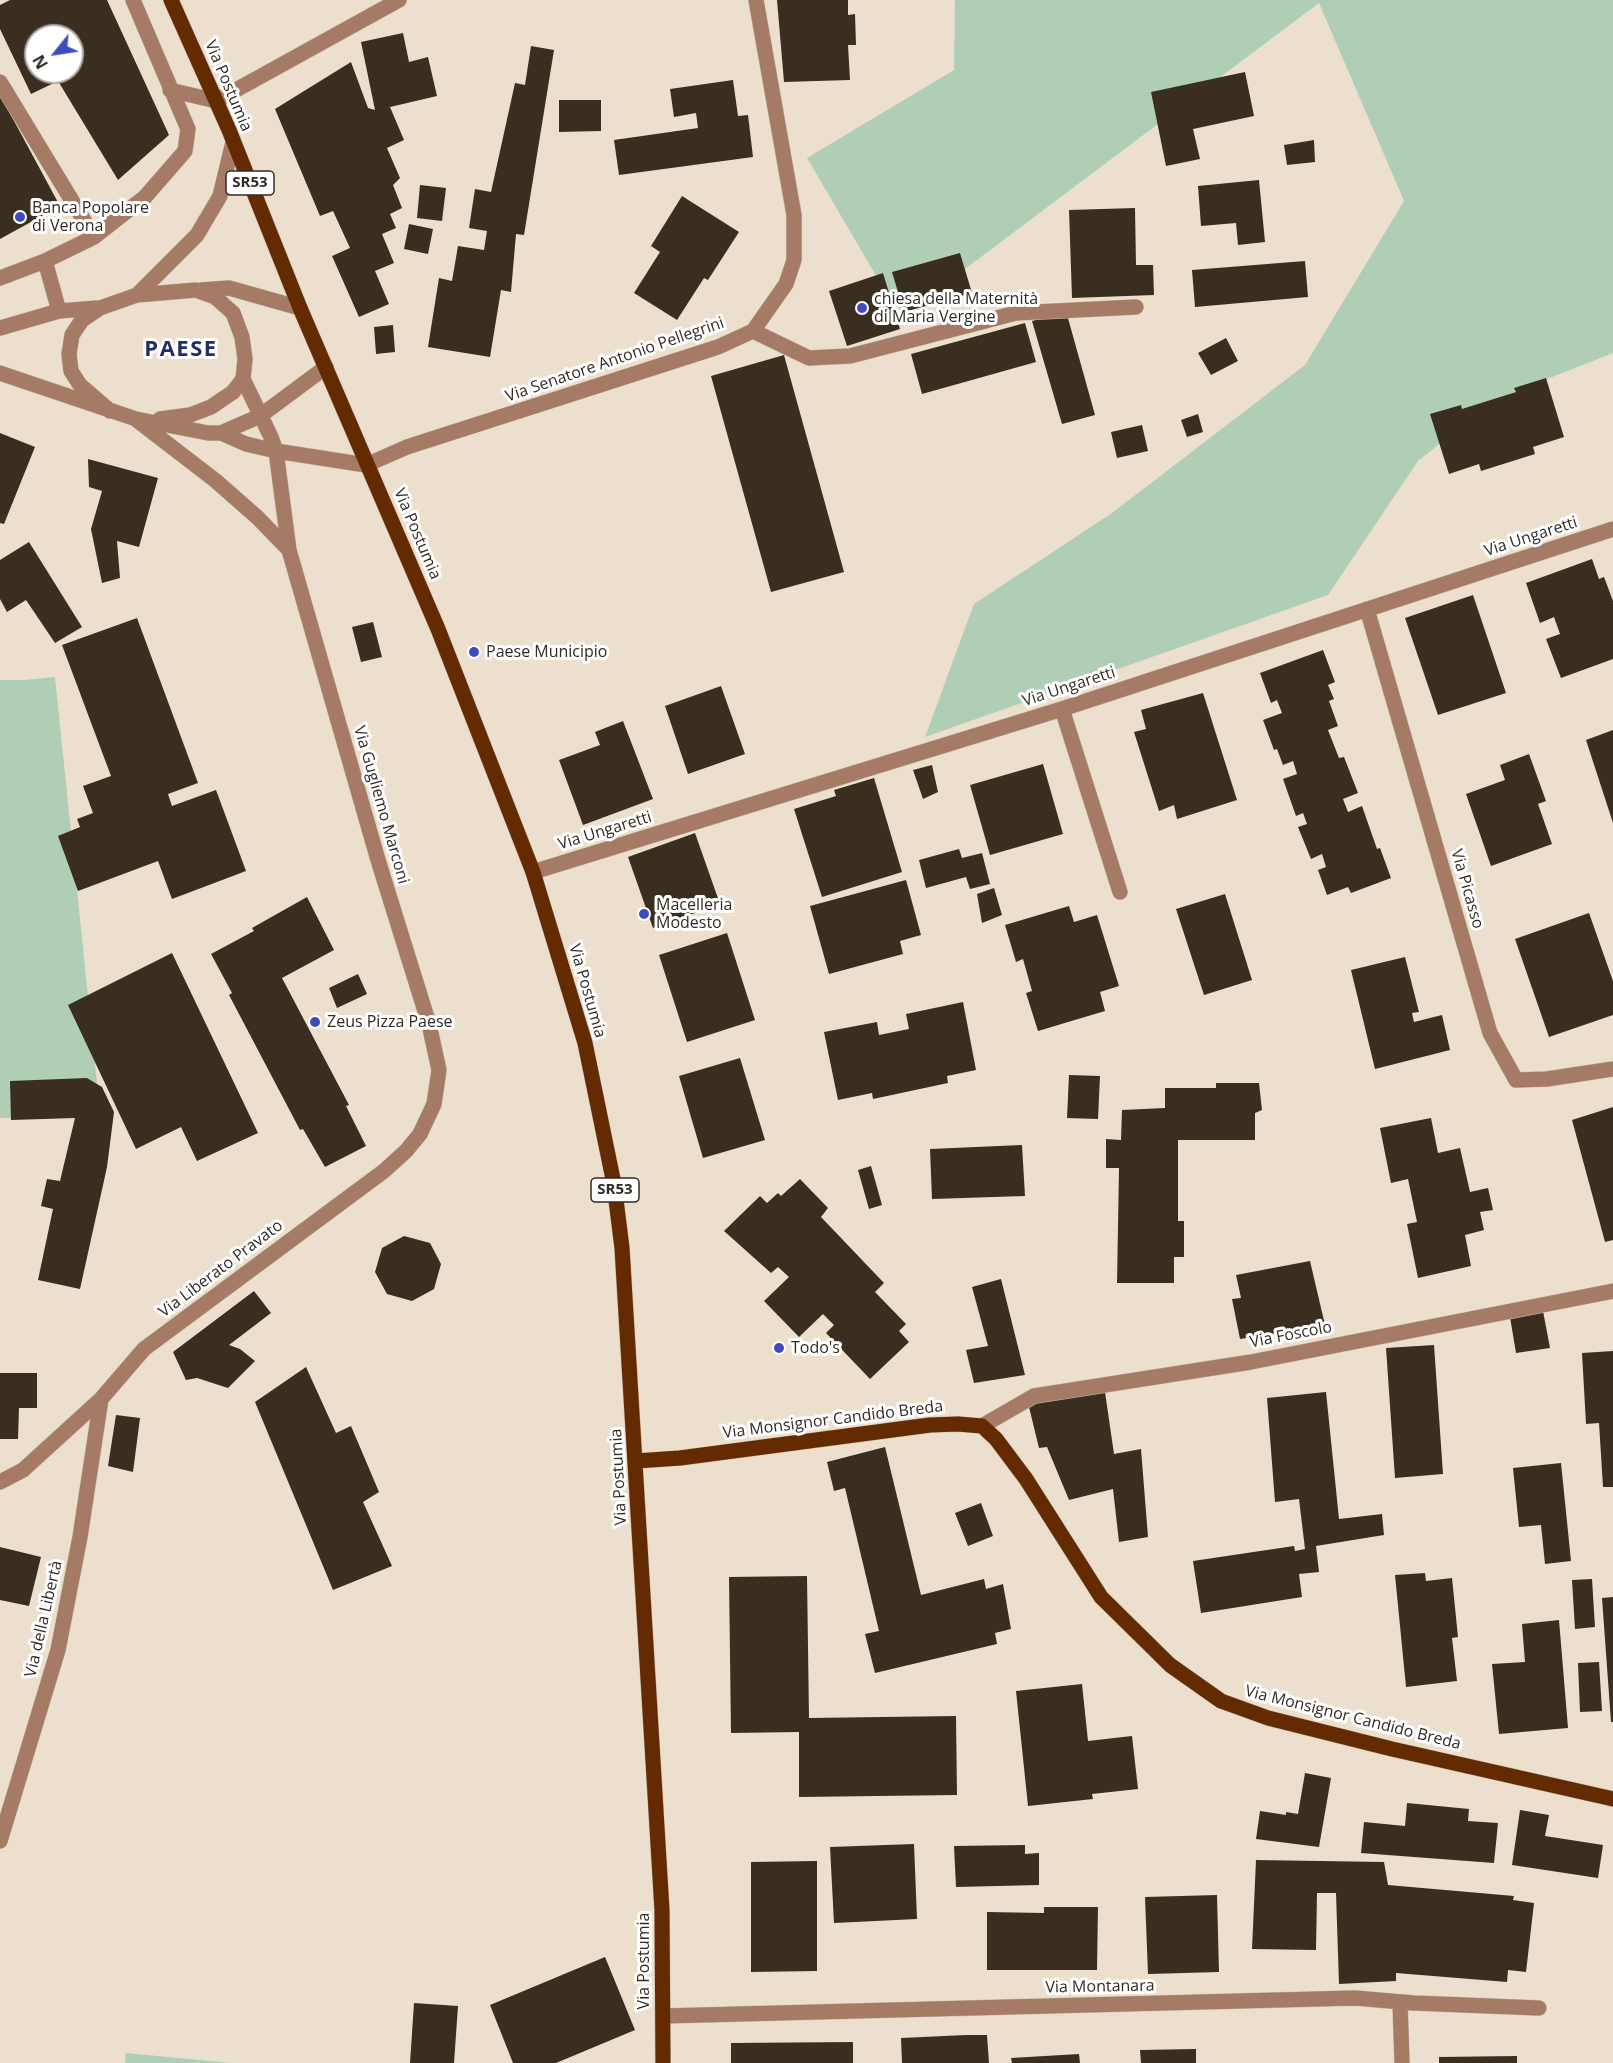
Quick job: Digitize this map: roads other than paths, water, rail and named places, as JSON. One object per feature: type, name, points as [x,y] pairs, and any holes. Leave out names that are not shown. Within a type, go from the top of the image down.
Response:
[{"type":"main road","name":"Via Postumia","points":[[171,0],[216,101],[366,465],[438,629],[533,872],[585,1043],[614,1184],[622,1248],[663,1910],[663,2063]]},
{"type":"main road","name":"Via Monsignor Candido Breda","points":[[636,1461],[680,1458],[930,1425],[982,1426],[996,1439],[1026,1479],[1101,1597],[1170,1665],[1221,1701],[1268,1718],[1392,1749],[1613,1799]]},
{"type":"street","points":[[0,278],[45,261],[94,237],[145,197],[185,151],[188,129],[133,0]]},
{"type":"street","points":[[170,90],[216,101],[399,0]]},
{"type":"street","points":[[756,0],[794,215],[794,260],[786,284],[753,331],[809,358],[850,356],[1016,313],[1136,307]]},
{"type":"street","points":[[0,82],[94,237]]},
{"type":"street","points":[[137,295],[197,235],[220,196],[233,142]]},
{"type":"street","points":[[45,261],[59,311]]},
{"type":"street","points":[[110,411],[80,385],[71,371],[70,362],[72,335],[82,320],[100,308],[137,295],[229,288],[300,308]]},
{"type":"street","points":[[136,419],[190,415],[211,407],[233,392],[243,379],[245,359],[242,337],[233,313],[215,297],[196,290]]},
{"type":"street","points":[[0,328],[59,311],[100,308]]},
{"type":"street","name":"Via Senatore Antonio Pellegrini","points":[[366,465],[407,447],[718,347],[753,331]]},
{"type":"street","points":[[0,373],[136,419],[208,433],[221,433],[260,416],[326,367]]},
{"type":"street","name":"Via Gugliemo Marconi","points":[[243,379],[276,451],[289,550],[378,860],[429,1024],[438,1070]]},
{"type":"street","points":[[136,419],[216,481],[258,518],[289,550]]},
{"type":"street","points":[[221,433],[246,444],[276,451],[366,465]]},
{"type":"street","name":"Via Ungaretti","points":[[533,872],[1062,709],[1613,529]]},
{"type":"street","name":"Via Picasso","points":[[1367,609],[1490,1033],[1516,1080],[1547,1079],[1613,1069]]},
{"type":"street","points":[[1062,709],[1120,892]]},
{"type":"street","name":"Via Liberato Pravato","points":[[0,1482],[23,1470],[101,1399],[144,1349],[384,1171],[406,1151],[420,1134],[434,1104],[438,1070]]},
{"type":"street","name":"Via Foscolo","points":[[982,1426],[1034,1396],[1251,1362],[1613,1291]]},
{"type":"street","name":"Via della Libertà","points":[[0,1841],[58,1650],[80,1537],[101,1399]]},
{"type":"street","name":"Via Montanara","points":[[663,2016],[1355,1998],[1539,2008]]},
{"type":"street","points":[[1400,2002],[1402,2063]]},
{"type":"place","name":"Banca Popolare di Verona","points":[[20,217]]},
{"type":"place","name":"chiesa della Maternità di Maria Vergine","points":[[862,308]]},
{"type":"place","name":"Paese Municipio","points":[[474,652]]},
{"type":"place","name":"Macelleria Modesto","points":[[644,914]]},
{"type":"place","name":"Zeus Pizza Paese","points":[[315,1022]]},
{"type":"place","name":"Todo's","points":[[779,1348]]},
{"type":"district","name":"PAESE","points":[[181,350]]}]
